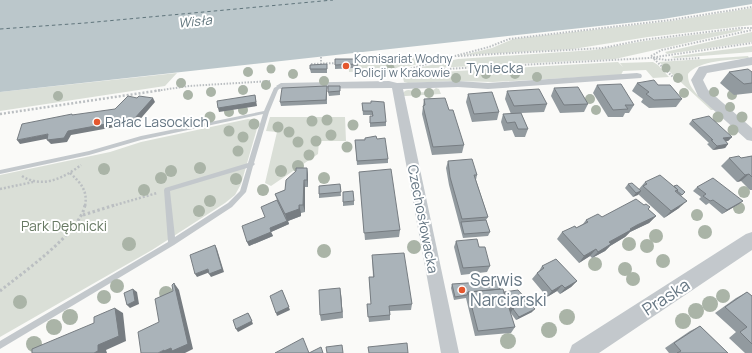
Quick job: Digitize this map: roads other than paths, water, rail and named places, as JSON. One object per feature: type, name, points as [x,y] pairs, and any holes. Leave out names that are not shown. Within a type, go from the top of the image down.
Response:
[{"type":"street","points":[[752,61],[703,70],[697,80],[704,93],[752,136]]},
{"type":"street","name":"Tyniecka","points":[[281,86],[389,84],[397,79],[488,86],[637,76]]},
{"type":"street","name":"Czechosłowacka","points":[[397,79],[450,353]]},
{"type":"street","name":"Praska","points":[[580,353],[752,240]]},
{"type":"lane","points":[[0,345],[172,243],[230,205],[243,192],[266,112],[276,89],[281,86]]},
{"type":"lane","points":[[0,172],[90,153],[141,138],[266,112]]},
{"type":"lane","points":[[172,243],[167,190],[252,164]]},
{"type":"water","name":"Wisła","points":[[0,0],[752,0],[752,4],[663,19],[0,92]]},
{"type":"place","name":"Komisariat Wodny Policji w Krakowie","points":[[346,66]]},
{"type":"place","name":"Pałac Lasockich","points":[[97,122]]},
{"type":"place","name":"Serwis Narciarski","points":[[462,290]]},
{"type":"park label","name":"Park Dębnicki","points":[[64,226]]}]
